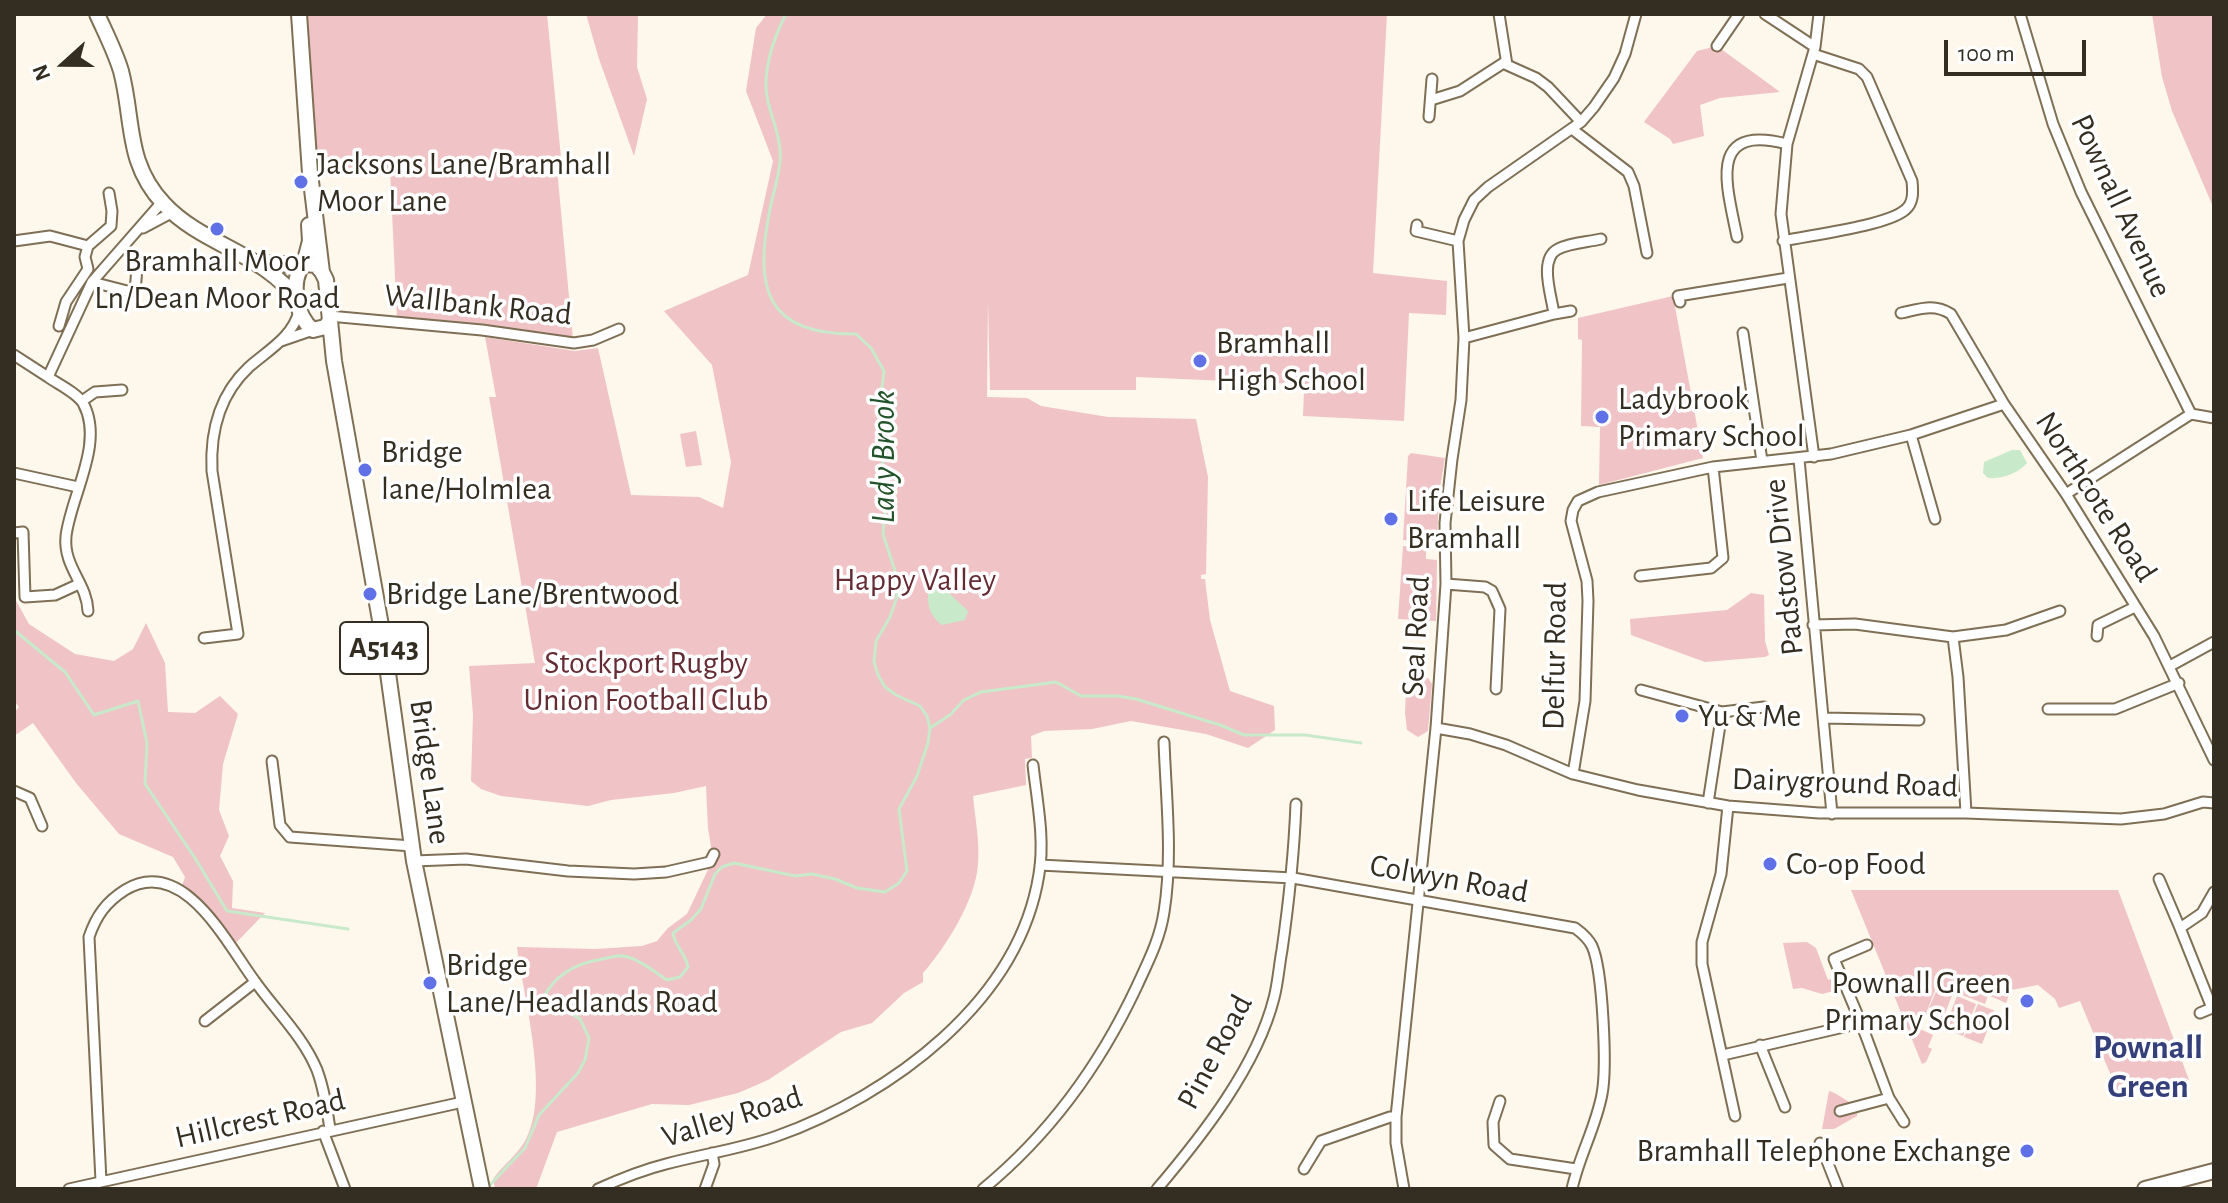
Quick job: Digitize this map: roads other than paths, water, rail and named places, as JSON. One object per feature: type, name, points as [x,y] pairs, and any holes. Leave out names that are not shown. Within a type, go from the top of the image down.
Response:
[{"type":"main road","points":[[97,14],[120,69],[133,151],[168,207],[209,237],[260,263],[287,285],[307,325],[322,324]]},
{"type":"main road","points":[[299,14],[309,164],[310,241],[295,282],[299,305]]},
{"type":"main road","name":"Bridge Lane","points":[[309,164],[322,272],[326,280],[322,324],[334,361],[383,637],[413,854],[480,1183]]},
{"type":"main road","points":[[260,263],[316,265],[322,272]]},
{"type":"main road","points":[[2145,1189],[2214,1171]]},
{"type":"street","points":[[1499,14],[1505,62],[1509,67],[1536,78],[1548,87],[1577,126],[1628,172],[1634,186],[1647,253]]},
{"type":"street","name":"Seal Road","points":[[1404,1189],[1396,1143],[1396,1117],[1436,728],[1446,584],[1445,523],[1461,400],[1464,338],[1458,241],[1474,200],[1577,126],[1614,78],[1625,54],[1636,14]]},
{"type":"street","points":[[1717,46],[1739,14]]},
{"type":"street","points":[[1765,14],[1814,50],[1859,69],[1867,77],[1912,181],[1913,198],[1906,210],[1783,241]]},
{"type":"street","points":[[1814,457],[1781,214],[1787,144],[1814,50],[1819,14]]},
{"type":"street","name":"Pownall Avenue","points":[[2020,14],[2053,124],[2081,192],[2191,414]]},
{"type":"street","points":[[1431,100],[1460,91],[1505,62]]},
{"type":"street","points":[[1429,117],[1432,79]]},
{"type":"street","points":[[1737,237],[1726,167],[1731,152],[1748,140],[1765,138],[1787,144]]},
{"type":"street","points":[[59,326],[66,302],[88,269],[85,257],[88,246],[111,226],[109,193]]},
{"type":"street","points":[[48,377],[92,282],[140,229],[168,207]]},
{"type":"street","points":[[1417,225],[1416,231],[1458,241]]},
{"type":"street","points":[[14,241],[50,236],[88,246]]},
{"type":"street","points":[[1554,314],[1547,266],[1549,256],[1558,248],[1601,239]]},
{"type":"street","points":[[92,282],[135,293],[137,267]]},
{"type":"street","points":[[1680,302],[1678,296],[1788,278]]},
{"type":"street","points":[[204,638],[238,634],[212,471],[211,447],[215,423],[231,387],[247,369],[281,341],[297,319],[299,305]]},
{"type":"street","name":"Northcote Road","points":[[1901,313],[1929,306],[1941,307],[1951,314],[2004,404],[2066,494],[2170,666],[2214,760]]},
{"type":"street","points":[[1464,338],[1571,311]]},
{"type":"street","points":[[281,341],[322,324]]},
{"type":"street","name":"Wallbank Road","points":[[322,324],[482,330],[574,343],[593,340],[619,329]]},
{"type":"street","points":[[1730,342],[1743,337],[1762,461]]},
{"type":"street","points":[[14,355],[82,401],[91,451],[66,536],[67,559],[87,595],[88,611]]},
{"type":"street","points":[[82,401],[95,392],[122,390]]},
{"type":"street","name":"Delfur Road","points":[[1573,774],[1585,701],[1588,601],[1587,581],[1571,521],[1573,510],[1585,496],[1713,467],[1814,457],[1911,435],[2004,404]]},
{"type":"street","points":[[2066,494],[2191,414],[2214,418]]},
{"type":"street","points":[[1911,435],[1935,519]]},
{"type":"street","name":"Padstow Drive","points":[[1799,459],[1832,814]]},
{"type":"street","points":[[1640,576],[1711,568],[1723,558],[1713,467]]},
{"type":"street","points":[[14,473],[78,487]]},
{"type":"street","points":[[14,533],[23,532],[25,597],[55,595],[79,584]]},
{"type":"street","points":[[1446,584],[1485,587],[1497,600],[1500,609],[1496,689]]},
{"type":"street","points":[[2097,636],[2098,625],[2135,607]]},
{"type":"street","points":[[1813,625],[1855,624],[1953,637],[2006,630],[2060,611]]},
{"type":"street","points":[[1953,637],[1966,813]]},
{"type":"street","points":[[2170,666],[2214,642]]},
{"type":"street","points":[[2048,709],[2115,709],[2179,683]]},
{"type":"street","points":[[1641,690],[1722,712],[1764,707]]},
{"type":"street","points":[[1708,803],[1722,712]]},
{"type":"street","points":[[1825,718],[1919,720]]},
{"type":"street","name":"Dairyground Road","points":[[1436,728],[1506,745],[1573,774],[1638,790],[1728,806],[1832,814],[1966,813],[2121,819],[2164,814],[2203,802],[2214,803]]},
{"type":"street","points":[[983,1189],[1065,1108],[1128,1005],[1153,952],[1162,923],[1169,871],[1164,742]]},
{"type":"street","points":[[272,761],[280,825],[290,837],[602,874],[666,872],[710,862],[714,854]]},
{"type":"street","name":"Valley Road","points":[[598,1189],[662,1164],[779,1136],[865,1097],[900,1074],[947,1034],[975,1004],[1014,946],[1028,914],[1040,865],[1033,765]]},
{"type":"street","points":[[14,791],[30,798],[42,826]]},
{"type":"street","points":[[2214,795],[2214,803]]},
{"type":"street","name":"Pine Road","points":[[1157,1189],[1201,1134],[1260,1037],[1275,998],[1293,878],[1296,804]]},
{"type":"street","points":[[1728,806],[1721,874],[1702,942],[1702,964],[1735,1116]]},
{"type":"street","name":"Colwyn Road","points":[[1040,865],[1293,878],[1419,902],[1570,925],[1589,941],[1594,951],[1601,988],[1603,1091],[1572,1189]]},
{"type":"street","points":[[2159,879],[2212,1008],[2200,1013]]},
{"type":"street","points":[[101,1181],[89,937],[94,921],[106,904],[141,883],[155,881],[178,887],[191,897],[303,1043],[325,1095],[326,1130],[345,1189]]},
{"type":"street","points":[[2180,928],[2202,913],[2214,892]]},
{"type":"street","points":[[1867,945],[1834,959],[1889,1098],[1904,1122]]},
{"type":"street","points":[[205,1021],[255,982]]},
{"type":"street","points":[[1723,1055],[1861,1023]]},
{"type":"street","points":[[1760,1045],[1785,1107]]},
{"type":"street","points":[[1840,1111],[1889,1098]]},
{"type":"street","points":[[1500,1101],[1493,1122],[1494,1145],[1510,1159],[1576,1169]]},
{"type":"street","name":"Hillcrest Road","points":[[69,1189],[463,1102]]},
{"type":"street","points":[[1304,1169],[1321,1141],[1396,1117]]},
{"type":"street","points":[[1820,1143],[1838,1189]]},
{"type":"street","points":[[705,1189],[714,1164],[712,1153]]},
{"type":"waterway","name":"Lady Brook","points":[[488,1187],[525,1148],[539,1115],[578,1073],[585,1060],[589,1038],[580,1019],[570,1013],[547,1009],[542,1001],[559,977],[584,964],[622,956],[638,961],[667,980],[680,977],[688,967],[673,933],[701,909],[715,874],[722,867],[734,863],[795,876],[812,874],[857,888],[885,892],[899,883],[907,871],[899,809],[917,776],[930,728],[920,706],[885,687],[874,662],[876,641],[897,597],[895,571],[883,534],[888,478],[879,452],[878,423],[884,371],[871,348],[856,334],[826,332],[802,326],[785,316],[773,302],[766,284],[765,237],[780,154],[766,80],[773,45],[786,14]]},
{"type":"waterway","points":[[14,630],[65,672],[94,715],[138,701],[147,743],[145,784],[227,911],[348,929]]},
{"type":"waterway","points":[[930,728],[950,715],[964,700],[981,692],[1056,682],[1081,696],[1136,699],[1244,735],[1305,735],[1361,743]]},
{"type":"place","name":"Jacksons Lane/Bramhall Moor Lane","points":[[301,182]]},
{"type":"place","name":"Bramhall Moor Ln/Dean Moor Road","points":[[217,229]]},
{"type":"place","name":"Bramhall High School","points":[[1200,361]]},
{"type":"place","name":"Ladybrook Primary School","points":[[1602,417]]},
{"type":"place","name":"Bridge lane/Holmlea","points":[[365,470]]},
{"type":"place","name":"Life Leisure Bramhall","points":[[1391,519]]},
{"type":"place","name":"Bridge Lane/Brentwood","points":[[370,594]]},
{"type":"place","name":"Yu & Me","points":[[1682,716]]},
{"type":"place","name":"Co-op Food","points":[[1770,864]]},
{"type":"place","name":"Bridge Lane/Headlands Road","points":[[430,983]]},
{"type":"place","name":"Pownall Green Primary School","points":[[2027,1001]]},
{"type":"place","name":"Bramhall Telephone Exchange","points":[[2027,1151]]},
{"type":"district","name":"Pownall Green","points":[[2148,1068]]},
{"type":"park label","name":"Happy Valley","points":[[915,580]]},
{"type":"park label","name":"Stockport Rugby Union Football Club","points":[[646,682]]}]
